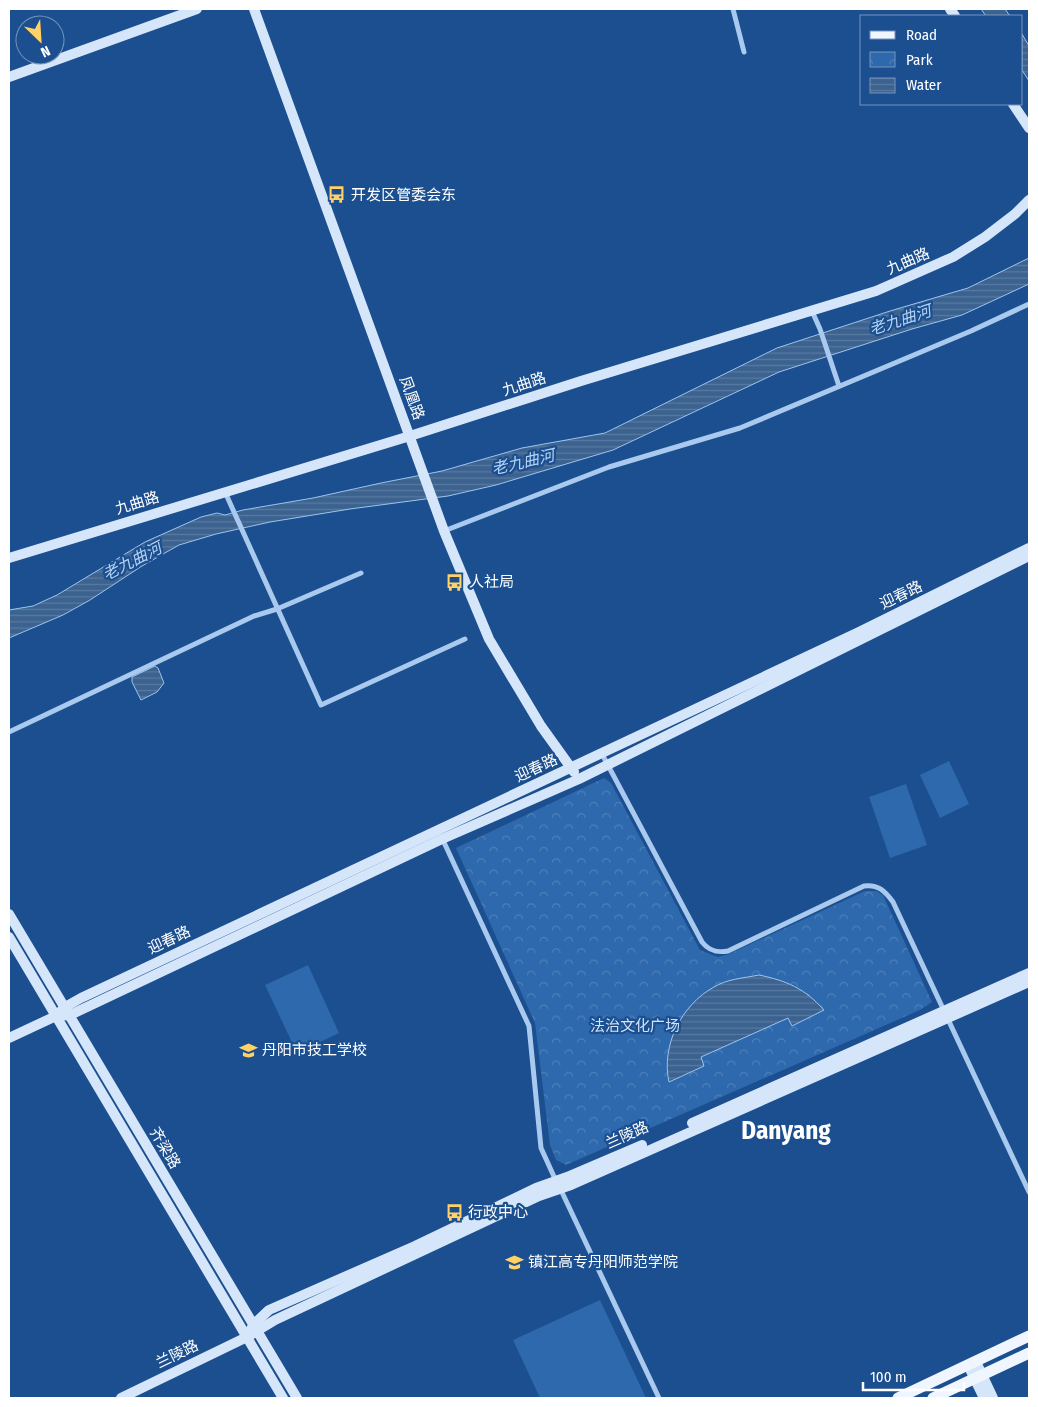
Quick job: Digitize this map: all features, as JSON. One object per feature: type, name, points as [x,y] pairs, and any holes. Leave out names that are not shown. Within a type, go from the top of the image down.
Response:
[{"type":"main road","points":[[898,1398],[1029,1336]]},
{"type":"main road","points":[[933,1398],[1029,1352]]},
{"type":"street","points":[[9,77],[197,9]]},
{"type":"street","name":"凤凰路","points":[[254,9],[444,531],[489,639],[541,726],[579,779]]},
{"type":"street","points":[[733,9],[744,52]]},
{"type":"street","points":[[1014,105],[1029,128]]},
{"type":"street","name":"九曲路","points":[[9,558],[410,436],[811,309],[876,291],[953,257],[985,237],[1015,214],[1029,200]]},
{"type":"street","points":[[444,531],[609,466],[740,428],[971,331],[1029,304]]},
{"type":"street","points":[[811,309],[820,329],[839,386]]},
{"type":"street","points":[[225,492],[321,705],[465,639]]},
{"type":"street","name":"迎春路","points":[[9,1038],[440,834],[571,768],[859,632],[1029,548]]},
{"type":"street","name":"迎春路","points":[[440,834],[579,779],[1029,556]]},
{"type":"street","points":[[9,732],[254,616],[277,609],[362,573]]},
{"type":"street","points":[[602,754],[706,947],[720,953],[728,951],[864,886],[872,885],[887,894],[893,902],[1029,1192]]},
{"type":"street","points":[[440,834],[529,1026],[541,1148],[659,1398]]},
{"type":"street","name":"齐梁路","points":[[9,914],[297,1398]]},
{"type":"street","name":"齐梁路","points":[[9,937],[283,1398]]},
{"type":"street","name":"兰陵路","points":[[946,1015],[1029,973]]},
{"type":"street","name":"兰陵路","points":[[121,1398],[247,1337],[255,1327],[275,1320],[539,1196],[640,1146],[946,1015],[1029,982]]},
{"type":"street","points":[[972,1363],[984,1398]]},
{"type":"street","points":[[978,1377],[993,1398]]},
{"type":"green space","points":[[949,761],[969,804],[940,818],[920,775]]},
{"type":"green space","name":"法治文化广场","points":[[604,778],[611,783],[700,950],[718,957],[729,954],[865,891],[876,891],[883,895],[932,1002],[920,1010],[566,1165],[556,1160],[550,1145],[535,1023],[456,848]]},
{"type":"green space","points":[[906,784],[927,845],[890,858],[869,797]]},
{"type":"green space","points":[[308,965],[339,1033],[297,1053],[265,985]]},
{"type":"green space","points":[[600,1300],[646,1398],[540,1398],[513,1340]]},
{"type":"water","points":[[981,9],[1005,9],[1009,15],[985,15]]},
{"type":"water","points":[[1023,36],[1029,46],[1029,81],[1023,72]]},
{"type":"water","name":"老九曲河","points":[[1029,258],[1029,284],[962,315],[912,329],[779,372],[613,450],[496,485],[448,496],[270,522],[216,534],[179,545],[63,615],[9,638],[9,610],[33,606],[57,595],[145,542],[201,517],[217,513],[225,515],[313,498],[442,471],[522,448],[605,433],[777,348],[968,288]]},
{"type":"water","points":[[155,666],[158,668],[164,683],[157,692],[141,700],[132,682],[132,677]]},
{"type":"water","points":[[759,975],[794,986],[817,1002],[824,1010],[792,1026],[788,1018],[701,1057],[704,1066],[669,1082],[667,1068],[671,1041],[683,1015],[692,1004],[719,984]]},
{"type":"place","name":"开发区管委会东","points":[[337,195]]},
{"type":"place","name":"人社局","points":[[455,582]]},
{"type":"place","name":"丹阳市技工学校","points":[[248,1050]]},
{"type":"place","name":"行政中心","points":[[454,1212]]},
{"type":"place","name":"镇江高专丹阳师范学院","points":[[514,1262]]},
{"type":"district","name":"Danyang","points":[[786,1131]]}]
